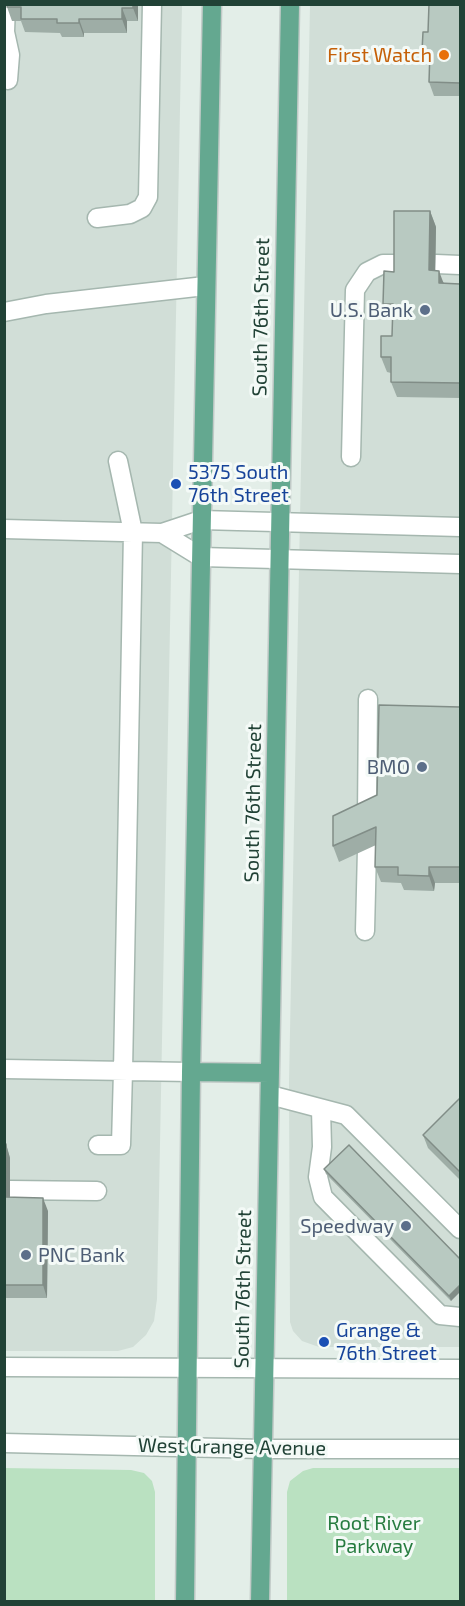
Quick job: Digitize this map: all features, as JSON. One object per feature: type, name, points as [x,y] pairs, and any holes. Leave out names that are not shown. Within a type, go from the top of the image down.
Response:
[{"type":"main road","points":[[185,1602],[186,1367],[212,4]]},
{"type":"main road","name":"South 76th Street","points":[[260,1602],[290,4]]},
{"type":"main road","points":[[191,1072],[270,1073]]},
{"type":"street","points":[[6,4],[6,32],[10,55],[8,80]]},
{"type":"street","points":[[97,218],[130,214],[141,208],[148,197],[152,4]]},
{"type":"street","points":[[351,457],[355,290],[367,272],[383,264],[400,264]]},
{"type":"street","points":[[436,264],[460,265]]},
{"type":"street","points":[[4,312],[46,304],[206,286]]},
{"type":"street","points":[[98,1145],[121,1145],[133,532],[118,461]]},
{"type":"street","points":[[4,529],[162,533],[201,520],[460,527]]},
{"type":"street","points":[[162,533],[201,557],[460,564]]},
{"type":"street","points":[[367,818],[368,699]]},
{"type":"street","points":[[365,931],[367,849]]},
{"type":"street","points":[[4,1069],[191,1072]]},
{"type":"street","points":[[270,1095],[346,1115],[460,1228]]},
{"type":"street","points":[[321,1109],[322,1147],[318,1177],[323,1197],[440,1315],[460,1317]]},
{"type":"street","points":[[10,1190],[97,1191]]},
{"type":"street","points":[[4,1367],[460,1369]]},
{"type":"street","name":"West Grange Avenue","points":[[4,1443],[264,1449],[460,1449]]},
{"type":"shaded area","points":[[4,5],[182,5],[157,1299],[154,1321],[146,1335],[133,1347],[118,1351],[5,1351]]},
{"type":"shaded area","points":[[310,5],[460,5],[460,1347],[319,1347],[302,1341],[293,1331],[290,1322],[289,1082]]},
{"type":"green space","points":[[4,1468],[131,1470],[144,1473],[152,1481],[155,1492],[155,1601],[5,1601]]},
{"type":"green space","name":"Root River Parkway","points":[[313,1468],[460,1468],[460,1601],[287,1601],[287,1492],[290,1481],[303,1471]]},
{"type":"building","points":[[8,4],[133,4],[133,8],[122,8],[122,19],[79,19],[79,23],[57,23],[57,19],[21,19],[21,7],[7,7]]},
{"type":"building","name":"First Watch","points":[[429,4],[460,4],[460,83],[429,82],[430,51],[422,51],[423,32],[428,32]]},
{"type":"building","name":"U.S. Bank","points":[[394,211],[430,211],[429,270],[439,271],[439,283],[460,284],[460,383],[391,382],[391,357],[381,357],[381,336],[392,336],[393,304],[383,304],[384,271],[394,272]]},
{"type":"building","name":"BMO","points":[[379,705],[460,707],[460,867],[429,867],[429,876],[398,875],[398,867],[375,867],[376,827],[333,846],[333,816],[377,795]]},
{"type":"building","points":[[460,1098],[460,1172],[423,1135]]},
{"type":"building","name":"PNC Bank","points":[[4,1144],[6,1144],[5,1197],[43,1198],[43,1285],[4,1285]]},
{"type":"building","points":[[349,1145],[460,1259],[460,1285],[449,1296],[324,1169]]},
{"type":"place","name":"First Watch","points":[[444,55]]},
{"type":"place","name":"U.S. Bank","points":[[425,310]]},
{"type":"place","name":"5375 South 76th Street","points":[[176,484]]},
{"type":"place","name":"BMO","points":[[422,767]]},
{"type":"place","name":"Speedway","points":[[406,1226]]},
{"type":"place","name":"PNC Bank","points":[[26,1255]]},
{"type":"place","name":"Grange & 76th Street","points":[[324,1342]]}]
